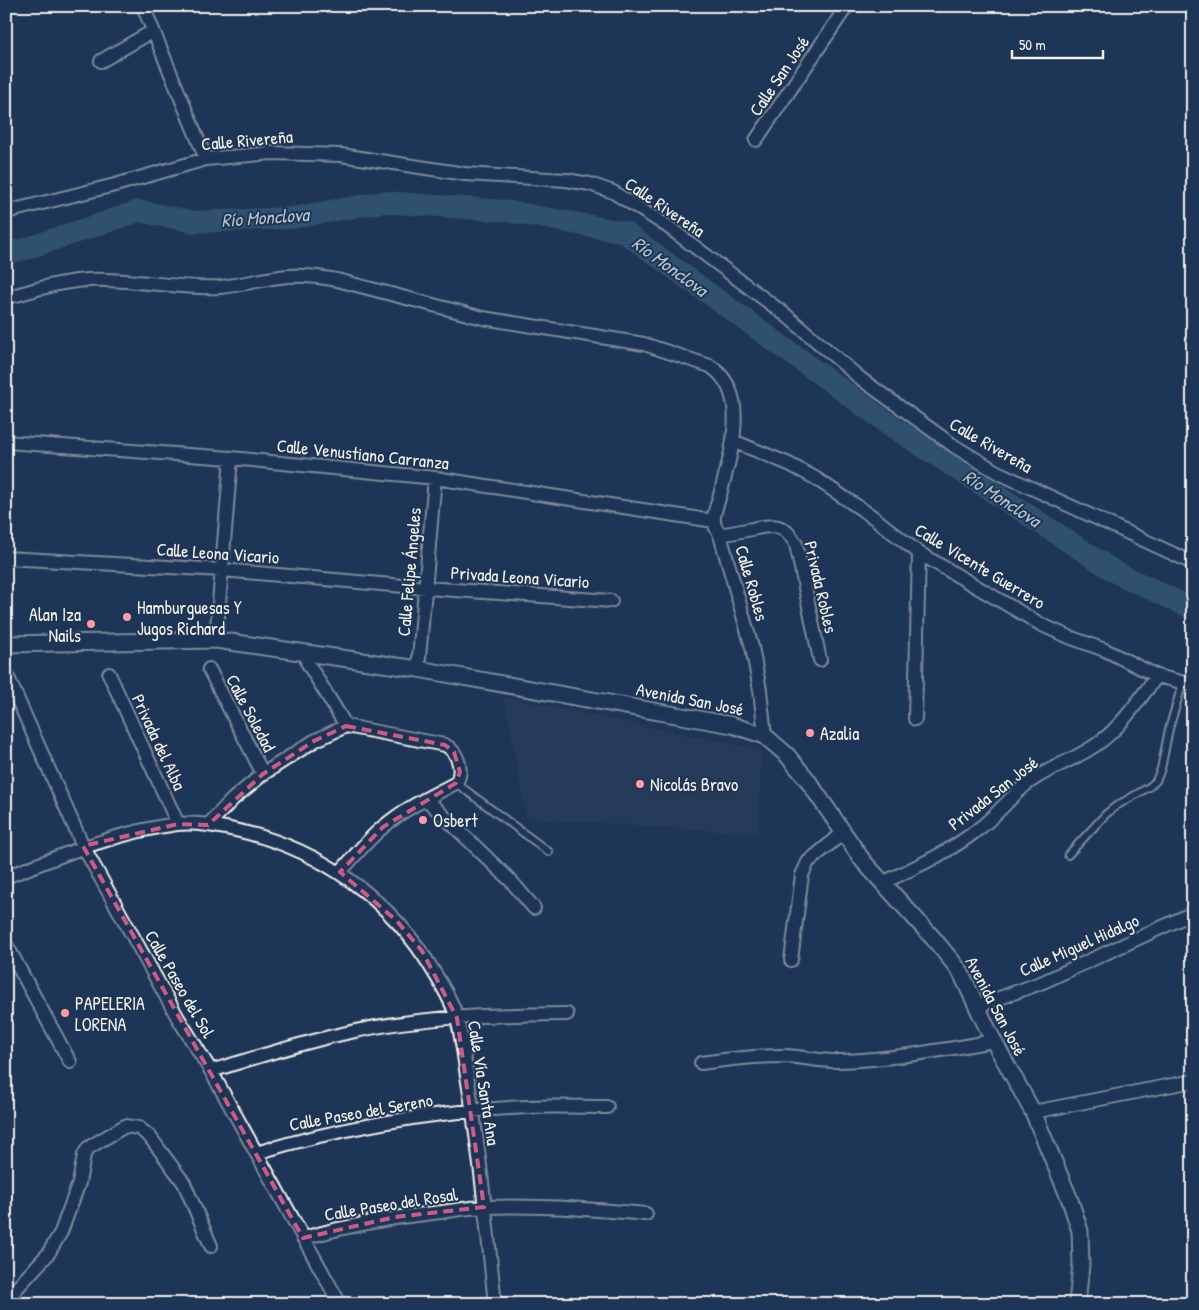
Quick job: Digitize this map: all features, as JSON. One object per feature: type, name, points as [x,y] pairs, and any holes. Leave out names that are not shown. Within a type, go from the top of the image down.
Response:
[{"type":"street","points":[[143,6],[206,159]]},
{"type":"street","name":"Calle San José","points":[[756,140],[847,6]]},
{"type":"street","points":[[101,62],[153,31]]},
{"type":"street","name":"Calle Rivereña","points":[[6,212],[115,185],[206,159],[272,153],[341,155],[465,174],[566,180],[590,184],[613,192],[675,232],[787,316],[861,379],[954,446],[997,472],[1193,563]]},
{"type":"street","points":[[6,298],[60,283],[84,280],[200,287],[239,284],[287,276],[306,276],[337,280],[483,318],[644,344],[710,366],[719,372],[730,391],[735,417],[733,441],[714,521]]},
{"type":"street","name":"Calle Vicente Guerrero","points":[[733,441],[788,464],[815,478],[873,517],[919,553],[1042,624],[1110,653],[1157,676],[1188,683]]},
{"type":"street","name":"Calle Venustiano Carranza","points":[[6,442],[231,458],[434,478],[714,521]]},
{"type":"street","points":[[216,640],[231,458]]},
{"type":"street","name":"Calle Felipe Ángeles","points":[[418,669],[434,478]]},
{"type":"street","name":"Calle Robles","points":[[714,521],[720,535],[752,647],[760,690],[765,736]]},
{"type":"street","name":"Privada Robles","points":[[720,535],[770,525],[786,530],[792,537],[796,544],[820,660]]},
{"type":"street","points":[[915,718],[919,553]]},
{"type":"street","name":"Calle Leona Vicario","points":[[6,558],[222,570],[426,588]]},
{"type":"street","name":"Privada Leona Vicario","points":[[426,588],[611,600]]},
{"type":"street","name":"Avenida San José","points":[[6,644],[216,640],[418,669],[732,724],[765,736],[787,755],[806,778],[863,861],[933,938],[960,972],[1032,1112],[1058,1171],[1080,1231],[1081,1265],[1077,1304]]},
{"type":"street","points":[[307,662],[346,726]]},
{"type":"street","name":"Calle Soledad","points":[[209,669],[263,774]]},
{"type":"street","name":"Calle Paseo del Sol","points":[[6,673],[83,846],[178,1018],[211,1071],[340,1304]]},
{"type":"street","name":"Privada del Alba","points":[[109,674],[178,824]]},
{"type":"street","name":"Privada San José","points":[[882,883],[964,840],[982,827],[1022,787],[1039,775],[1100,742],[1111,733],[1157,676]]},
{"type":"street","points":[[208,824],[233,799],[263,774],[314,741],[346,726],[445,745],[454,752],[460,772],[456,783],[408,808],[383,827],[340,872]]},
{"type":"street","points":[[426,799],[511,882],[534,908]]},
{"type":"street","name":"Calle Vía Santa Ana","points":[[6,877],[83,846],[178,824],[208,824],[251,833],[306,854],[340,872],[370,894],[422,951],[443,987],[457,1018],[473,1111],[484,1207],[491,1304]]},
{"type":"street","points":[[791,960],[802,875],[808,862],[844,832]]},
{"type":"street","name":"Calle Miguel Hidalgo","points":[[978,1006],[1043,982],[1193,913]]},
{"type":"street","points":[[6,944],[70,1062]]},
{"type":"street","points":[[211,1071],[300,1044],[352,1031],[488,1014],[567,1014]]},
{"type":"street","points":[[701,1063],[749,1056],[786,1056],[840,1061],[872,1059],[918,1054],[994,1041]]},
{"type":"street","points":[[1032,1112],[1193,1081]]},
{"type":"street","name":"Calle Paseo del Sereno","points":[[256,1153],[289,1143],[379,1124],[473,1111],[527,1107],[607,1107]]},
{"type":"street","points":[[6,1300],[48,1254],[61,1232],[79,1183],[84,1155],[88,1148],[125,1126],[139,1128],[150,1136],[184,1183],[211,1246]]},
{"type":"street","name":"Calle Paseo del Rosal","points":[[303,1238],[330,1230],[395,1217],[484,1207],[586,1208],[646,1214]]},
{"type":"street","points":[[491,1304],[509,1304]]},
{"type":"lane","points":[[1068,855],[1106,814],[1156,781],[1161,769],[1169,729],[1188,683]]},
{"type":"lane","points":[[456,783],[549,852]]},
{"type":"highlighted area","points":[[346,726],[445,745],[454,752],[460,772],[456,783],[383,827],[340,872],[397,921],[422,951],[457,1018],[484,1207],[395,1217],[303,1238],[83,846],[178,824],[208,825],[263,774],[314,741]]},
{"type":"shaded area","name":"Nicolás Bravo","points":[[504,697],[762,750],[758,834],[527,818]]},
{"type":"waterway","name":"Río Monclova","points":[[6,253],[25,249],[139,211],[194,222],[291,218],[383,202],[506,211],[624,232],[893,427],[1117,573],[1193,609]]},
{"type":"place","name":"Hamburguesas Y Jugos Richard","points":[[127,617]]},
{"type":"place","name":"Alan Iza Nails","points":[[91,624]]},
{"type":"place","name":"Azalia","points":[[810,733]]},
{"type":"place","name":"Nicolás Bravo","points":[[640,784]]},
{"type":"place","name":"Osbert","points":[[423,820]]},
{"type":"place","name":"PAPELERIA LORENA","points":[[65,1013]]}]
